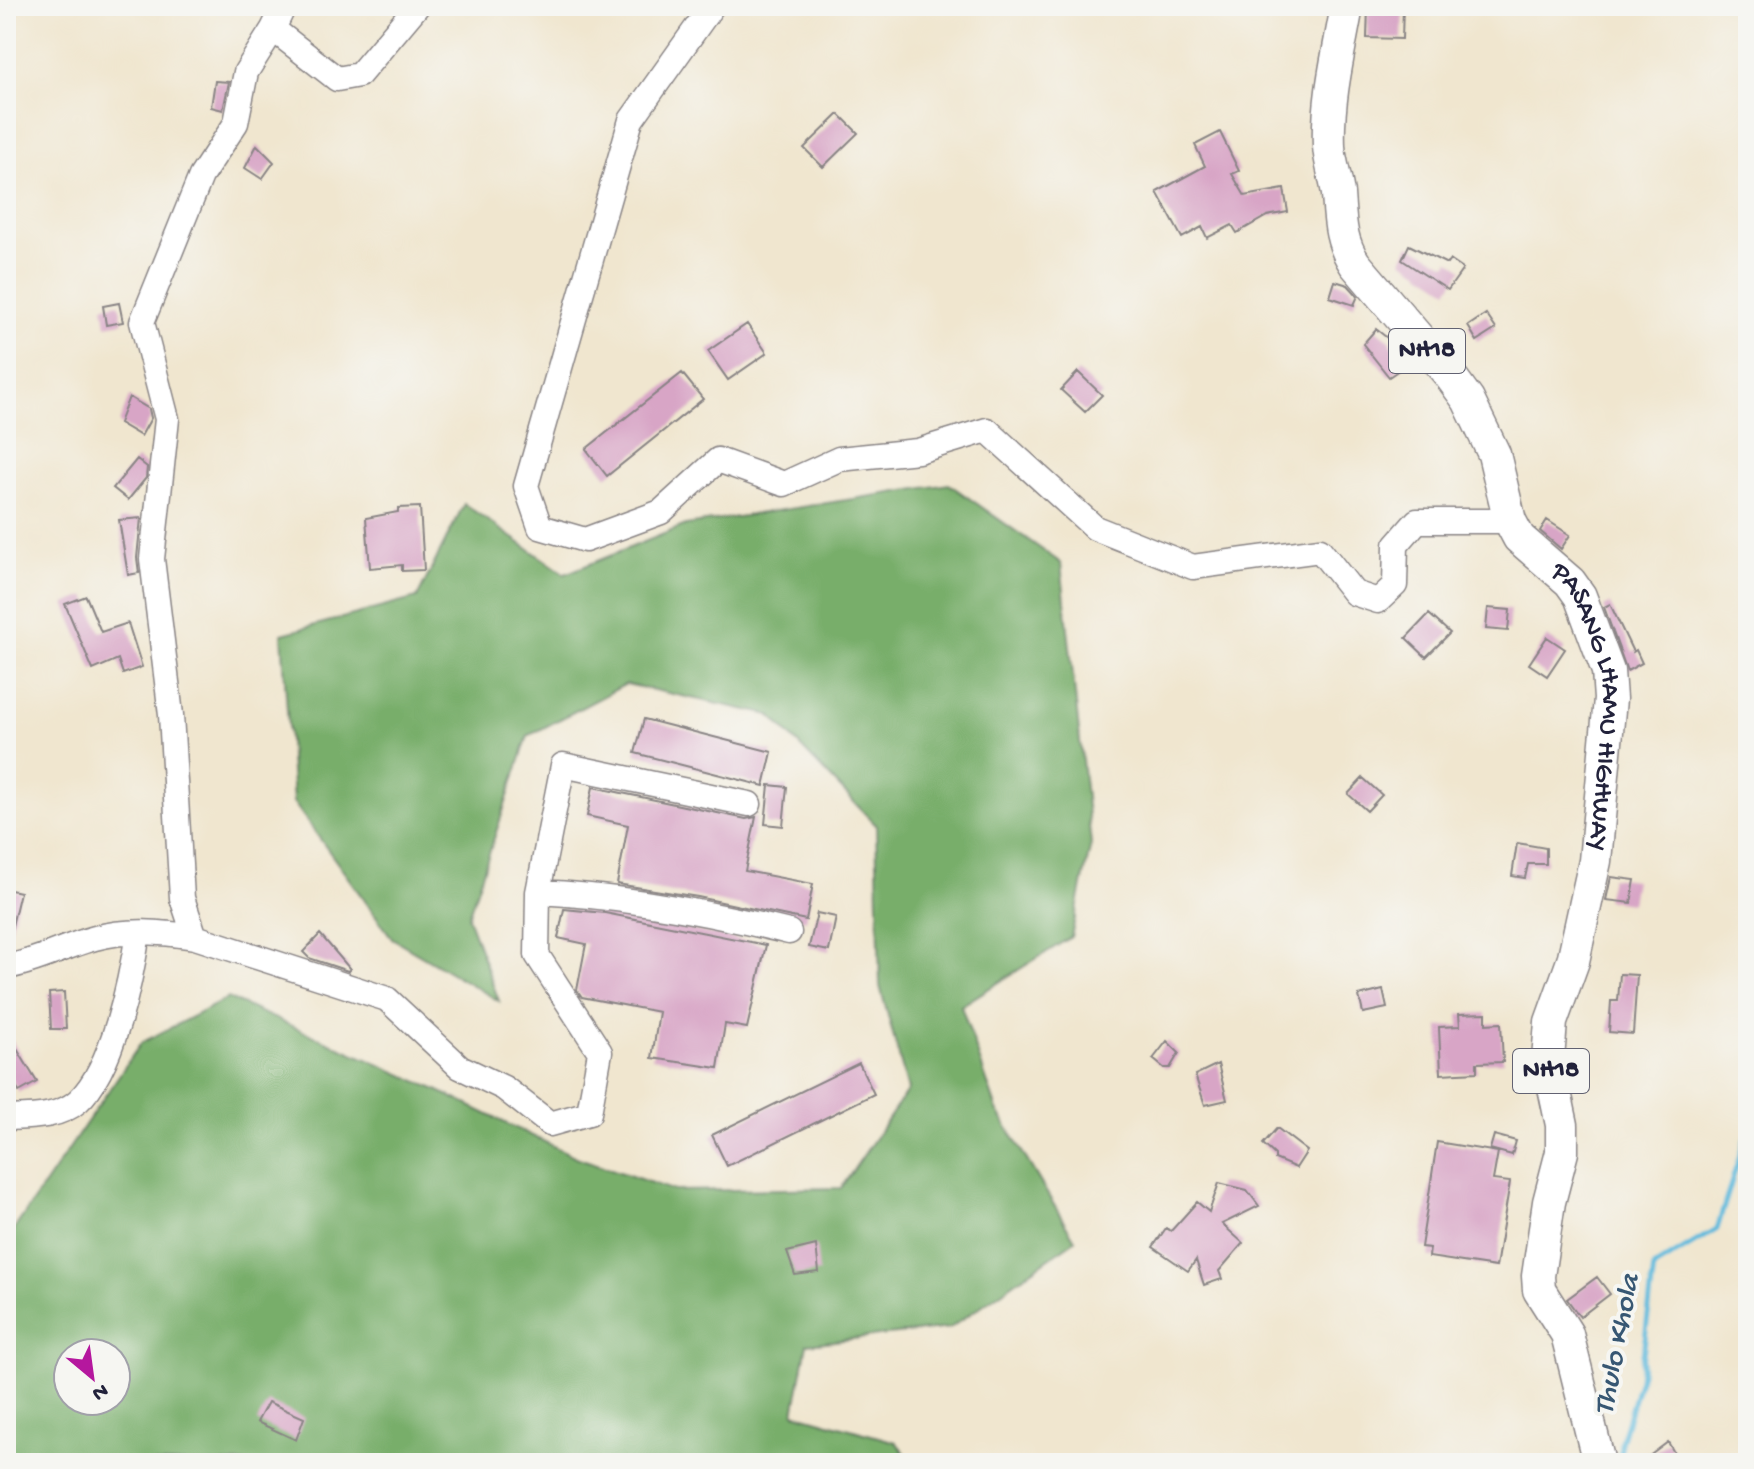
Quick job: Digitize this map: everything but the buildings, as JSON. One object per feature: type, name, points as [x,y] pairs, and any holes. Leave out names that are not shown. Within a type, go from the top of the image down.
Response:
[{"type":"main road","name":"PASANG LHAMU HIGHWAY","points":[[1347,6],[1329,128],[1330,159],[1338,191],[1342,239],[1355,264],[1449,374],[1478,416],[1494,454],[1510,521],[1519,538],[1570,582],[1580,596],[1608,671],[1610,699],[1595,861],[1573,961],[1551,1022],[1548,1059],[1562,1125],[1562,1152],[1549,1202],[1538,1276],[1539,1290],[1567,1334],[1599,1463]]},
{"type":"street","points":[[195,937],[182,898],[171,715],[152,559],[167,419],[142,322],[201,176],[236,123],[246,72],[284,6]]},
{"type":"street","points":[[273,29],[337,79],[359,75],[417,6]]},
{"type":"street","points":[[712,6],[631,120],[526,486],[540,527],[585,540],[661,512],[718,460],[784,484],[839,459],[918,451],[987,430],[1095,528],[1193,567],[1320,550],[1354,593],[1378,601],[1395,585],[1396,545],[1417,521],[1510,521]]},
{"type":"street","points":[[6,967],[23,964],[97,937],[167,933],[195,937],[387,999],[460,1067],[504,1088],[550,1124],[589,1113],[600,1052],[537,955],[538,892],[563,765],[749,804]]},
{"type":"street","points":[[538,892],[589,894],[746,921],[789,932]]},
{"type":"street","points":[[6,1118],[45,1115],[61,1110],[77,1102],[92,1083],[129,991],[138,933]]},
{"type":"green space","points":[[949,484],[1061,563],[1091,844],[1071,937],[961,1006],[997,1110],[1075,1240],[950,1328],[807,1344],[794,1413],[896,1442],[913,1463],[6,1463],[6,1241],[141,1043],[228,998],[437,1090],[576,1157],[675,1191],[841,1188],[908,1090],[880,986],[876,825],[770,715],[626,684],[528,736],[468,917],[499,1001],[392,938],[293,802],[282,634],[417,598],[464,504],[565,574],[686,525]]},
{"type":"waterway","name":"Thulo Khola","points":[[1621,1463],[1621,1442],[1640,1379],[1654,1267],[1717,1229],[1748,1129]]}]
